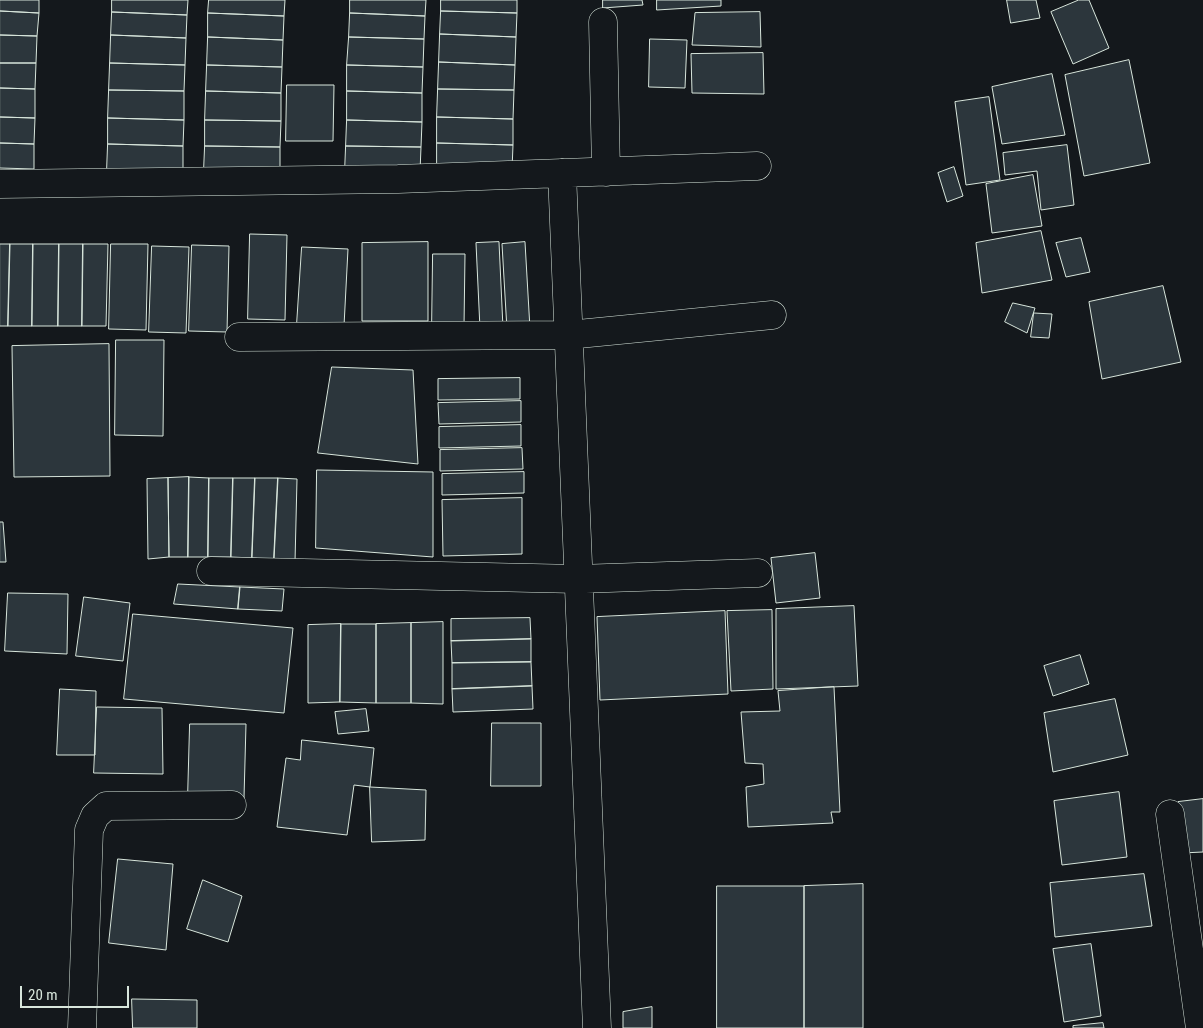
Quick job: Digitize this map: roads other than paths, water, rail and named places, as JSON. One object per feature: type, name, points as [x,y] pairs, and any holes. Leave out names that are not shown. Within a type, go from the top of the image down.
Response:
[{"type":"street","points":[[603,22],[606,172]]},
{"type":"street","points":[[0,184],[398,180],[757,166]]},
{"type":"street","points":[[562,173],[597,1028]]},
{"type":"street","points":[[238,337],[568,335],[772,315]]},
{"type":"street","points":[[211,571],[578,579],[758,573]]},
{"type":"street","points":[[82,1028],[89,830],[96,816],[106,806],[232,805]]},
{"type":"street","points":[[1170,814],[1200,1028]]}]
